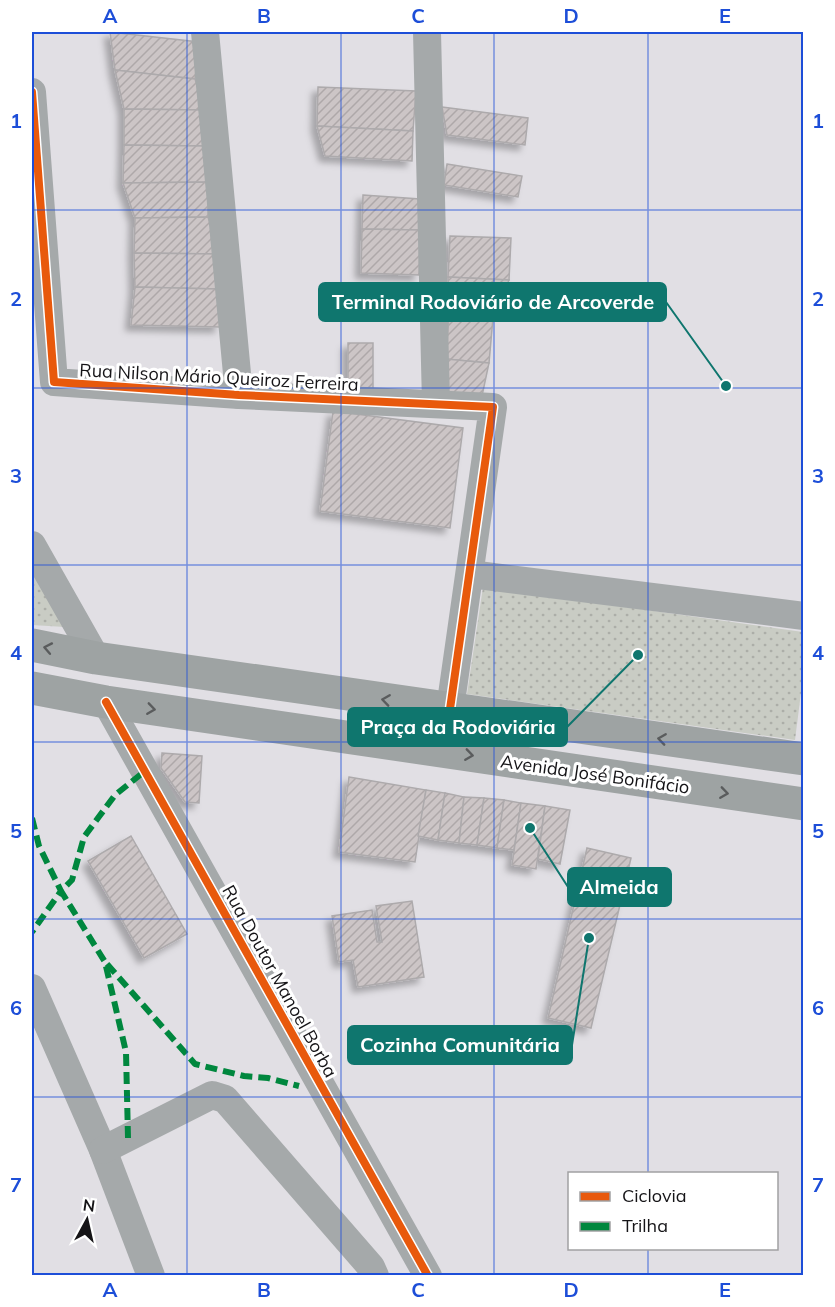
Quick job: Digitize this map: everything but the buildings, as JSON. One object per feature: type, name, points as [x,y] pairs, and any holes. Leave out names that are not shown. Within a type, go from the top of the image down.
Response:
[{"type":"main road","points":[[32,645],[96,658],[804,759]]},
{"type":"main road","name":"Avenida José Bonifácio","points":[[32,688],[106,702],[804,804]]},
{"type":"street","points":[[205,32],[239,395]]},
{"type":"street","points":[[427,32],[436,404]]},
{"type":"street","name":"Rua Nilson Mário Queiroz Ferreira","points":[[32,92],[54,382],[239,395],[493,407],[470,574]]},
{"type":"street","points":[[32,545],[96,658]]},
{"type":"street","points":[[450,709],[470,574],[804,616]]},
{"type":"street","name":"Rua Doutor Manoel Borba","points":[[106,702],[428,1275]]},
{"type":"street","points":[[32,988],[103,1150],[151,1275]]},
{"type":"street","points":[[103,1150],[212,1095],[225,1099],[371,1267],[375,1275]]},
{"type":"shaded area","points":[[32,568],[65,627],[32,625]]},
{"type":"shaded area","points":[[483,587],[803,632],[803,677],[795,740],[467,694]]},
{"type":"marked path","points":[[128,1138],[126,1052],[105,962],[61,891],[72,880],[84,837],[115,795],[145,771]]},
{"type":"marked path","points":[[32,818],[39,846],[61,891],[32,932]]},
{"type":"marked path","points":[[107,964],[195,1064],[299,1086]]},
{"type":"cycle path","points":[[32,92],[54,382],[239,395],[493,407],[450,709]]},
{"type":"cycle path","points":[[106,702],[428,1276]]},
{"type":"place","name":"Terminal Rodoviário de Arcoverde","points":[[726,386]]},
{"type":"place","name":"Praça da Rodoviária","points":[[638,655]]},
{"type":"place","name":"Almeida","points":[[530,828]]},
{"type":"place","name":"Cozinha Comunitária","points":[[589,938]]}]
